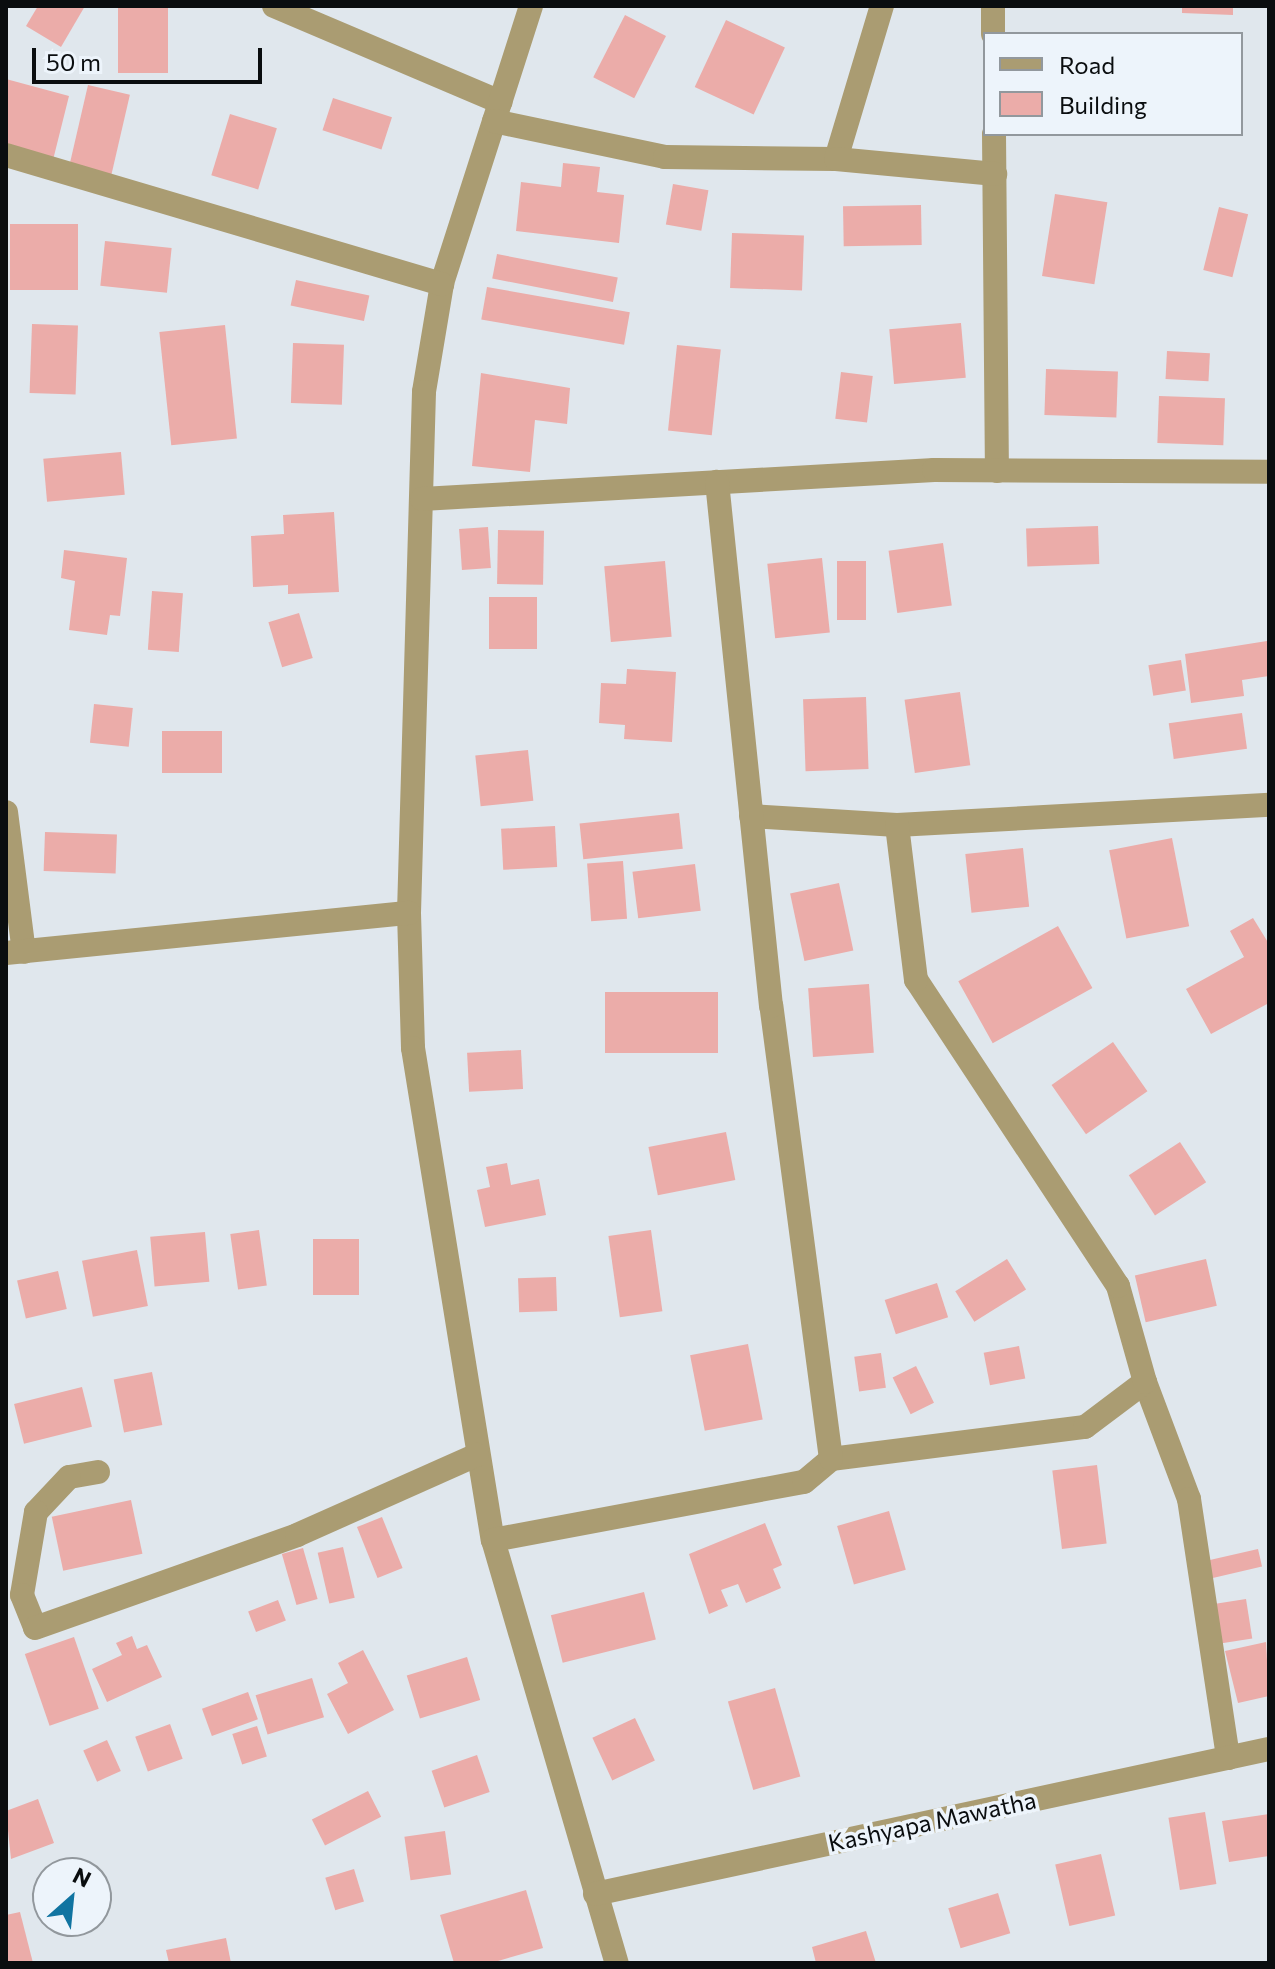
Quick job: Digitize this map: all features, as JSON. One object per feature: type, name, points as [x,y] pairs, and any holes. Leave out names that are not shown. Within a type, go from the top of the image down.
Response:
[{"type":"street","points":[[274,6],[497,111],[665,157],[836,159],[995,174]]},
{"type":"street","points":[[531,6],[442,284],[424,392],[409,913],[413,1048],[493,1540],[617,1963]]},
{"type":"street","points":[[836,159],[882,6]]},
{"type":"street","points":[[993,6],[993,32]]},
{"type":"street","points":[[994,136],[997,471]]},
{"type":"street","points":[[6,155],[442,284]]},
{"type":"street","points":[[422,499],[717,482],[997,471],[1269,472]]},
{"type":"street","points":[[717,482],[771,1006],[831,1459]]},
{"type":"street","points":[[751,816],[897,825],[1269,805]]},
{"type":"street","points":[[6,812],[15,952],[409,913]]},
{"type":"street","points":[[897,825],[916,980],[1118,1286],[1145,1382],[1189,1499],[1228,1758]]},
{"type":"street","points":[[493,1540],[804,1482],[831,1459],[1085,1427],[1145,1382]]},
{"type":"street","points":[[98,1472],[69,1477],[36,1512],[22,1595],[35,1628],[297,1535],[477,1455]]},
{"type":"street","name":"Kashyapa Mawatha","points":[[595,1894],[1269,1749]]},
{"type":"building","points":[[38,6],[85,6],[61,47],[26,26]]},
{"type":"building","points":[[118,6],[168,6],[168,73],[118,73]]},
{"type":"building","points":[[1182,6],[1233,6],[1233,15],[1182,13]]},
{"type":"building","points":[[625,15],[666,36],[634,98],[593,77]]},
{"type":"building","points":[[726,20],[785,47],[754,115],[695,87]]},
{"type":"building","points":[[6,79],[69,96],[53,160],[6,148]]},
{"type":"building","points":[[88,85],[130,95],[111,177],[69,167]]},
{"type":"building","points":[[333,98],[392,117],[381,149],[322,130]]},
{"type":"building","points":[[230,114],[277,128],[258,190],[211,175]]},
{"type":"building","points":[[563,163],[600,167],[597,192],[624,195],[619,243],[516,231],[521,182],[561,187]]},
{"type":"building","points":[[673,184],[708,190],[701,231],[666,224]]},
{"type":"building","points":[[1055,194],[1107,202],[1094,284],[1042,276]]},
{"type":"building","points":[[921,205],[922,245],[844,246],[843,206]]},
{"type":"building","points":[[1219,207],[1248,214],[1232,277],[1203,270]]},
{"type":"building","points":[[10,224],[78,224],[78,290],[10,290]]},
{"type":"building","points":[[732,233],[804,236],[802,290],[730,288]]},
{"type":"building","points":[[105,241],[172,248],[167,293],[100,286]]},
{"type":"building","points":[[497,254],[618,277],[613,302],[492,279]]},
{"type":"building","points":[[296,280],[369,296],[364,321],[291,305]]},
{"type":"building","points":[[487,287],[630,312],[624,345],[481,319]]},
{"type":"building","points":[[961,323],[966,378],[894,384],[889,329]]},
{"type":"building","points":[[32,324],[78,326],[76,395],[30,393]]},
{"type":"building","points":[[225,325],[237,438],[171,445],[159,332]]},
{"type":"building","points":[[293,343],[344,345],[342,405],[291,403]]},
{"type":"building","points":[[677,345],[721,350],[712,435],[668,431]]},
{"type":"building","points":[[1167,351],[1210,353],[1208,381],[1166,379]]},
{"type":"building","points":[[1046,369],[1118,372],[1116,417],[1044,415]]},
{"type":"building","points":[[841,372],[873,376],[867,423],[835,419]]},
{"type":"building","points":[[481,373],[570,388],[567,424],[535,420],[530,472],[472,466]]},
{"type":"building","points":[[1159,396],[1225,398],[1223,445],[1157,443]]},
{"type":"building","points":[[121,452],[125,495],[47,502],[43,459]]},
{"type":"building","points":[[334,512],[339,592],[288,594],[288,585],[253,587],[251,536],[284,534],[283,515]]},
{"type":"building","points":[[1098,526],[1099,564],[1027,566],[1026,529]]},
{"type":"building","points":[[488,527],[491,568],[462,570],[459,529]]},
{"type":"building","points":[[498,530],[544,531],[543,585],[497,584]]},
{"type":"building","points":[[943,543],[952,605],[897,613],[889,551]]},
{"type":"building","points":[[64,550],[127,558],[120,616],[110,615],[107,635],[69,630],[75,581],[61,578]]},
{"type":"building","points":[[822,558],[830,633],[775,638],[767,564]]},
{"type":"building","points":[[665,561],[672,637],[611,642],[604,566]]},
{"type":"building","points":[[837,561],[866,561],[866,620],[837,620]]},
{"type":"building","points":[[152,591],[183,593],[179,652],[148,650]]},
{"type":"building","points":[[489,597],[537,597],[537,649],[489,649]]},
{"type":"building","points":[[299,613],[313,658],[282,667],[268,622]]},
{"type":"building","points":[[1267,641],[1269,676],[1242,680],[1244,696],[1191,703],[1185,654]]},
{"type":"building","points":[[1181,660],[1186,691],[1153,696],[1148,665]]},
{"type":"building","points":[[627,669],[676,672],[672,742],[624,739],[625,725],[599,723],[601,683],[626,684]]},
{"type":"building","points":[[960,692],[970,765],[915,773],[905,700]]},
{"type":"building","points":[[866,697],[869,769],[806,771],[803,699]]},
{"type":"building","points":[[94,704],[133,708],[129,747],[90,743]]},
{"type":"building","points":[[1242,713],[1247,749],[1174,759],[1169,723]]},
{"type":"building","points":[[162,731],[222,731],[222,773],[162,773]]},
{"type":"building","points":[[528,750],[533,801],[481,806],[475,756]]},
{"type":"building","points":[[679,813],[683,849],[583,859],[580,823]]},
{"type":"building","points":[[555,826],[557,867],[503,870],[501,829]]},
{"type":"building","points":[[45,832],[117,835],[116,873],[44,871]]},
{"type":"building","points":[[1172,838],[1189,926],[1126,939],[1109,850]]},
{"type":"building","points":[[1023,848],[1029,907],[971,913],[965,854]]},
{"type":"building","points":[[623,861],[627,919],[591,921],[587,864]]},
{"type":"building","points":[[695,864],[701,911],[638,918],[632,872]]},
{"type":"building","points":[[839,883],[853,950],[804,961],[790,893]]},
{"type":"building","points":[[1253,918],[1269,944],[1269,1003],[1211,1034],[1186,989],[1244,957],[1230,931]]},
{"type":"building","points":[[1058,926],[1092,988],[993,1043],[958,981]]},
{"type":"building","points":[[869,984],[874,1053],[813,1057],[808,988]]},
{"type":"building","points":[[605,992],[718,992],[718,1053],[605,1053]]},
{"type":"building","points":[[1113,1042],[1147,1091],[1086,1134],[1052,1085]]},
{"type":"building","points":[[521,1050],[523,1089],[469,1092],[467,1053]]},
{"type":"building","points":[[726,1132],[735,1180],[658,1195],[648,1147]]},
{"type":"building","points":[[1180,1142],[1206,1182],[1155,1215],[1129,1175]]},
{"type":"building","points":[[507,1163],[511,1185],[539,1179],[546,1215],[485,1227],[477,1190],[490,1187],[486,1167]]},
{"type":"building","points":[[259,1230],[267,1285],[238,1289],[230,1234]]},
{"type":"building","points":[[651,1230],[662,1311],[620,1317],[608,1236]]},
{"type":"building","points":[[205,1232],[209,1282],[155,1287],[150,1237]]},
{"type":"building","points":[[313,1239],[359,1239],[359,1295],[313,1295]]},
{"type":"building","points":[[137,1250],[148,1306],[93,1317],[82,1261]]},
{"type":"building","points":[[1007,1259],[1026,1290],[974,1322],[955,1291]]},
{"type":"building","points":[[1206,1259],[1217,1306],[1146,1322],[1135,1275]]},
{"type":"building","points":[[58,1271],[67,1309],[26,1318],[17,1280]]},
{"type":"building","points":[[556,1277],[557,1311],[519,1312],[518,1278]]},
{"type":"building","points":[[937,1283],[948,1317],[896,1334],[885,1300]]},
{"type":"building","points":[[748,1344],[763,1420],[705,1431],[690,1355]]},
{"type":"building","points":[[1019,1346],[1025,1378],[990,1385],[984,1353]]},
{"type":"building","points":[[881,1353],[886,1388],[859,1391],[854,1357]]},
{"type":"building","points":[[916,1366],[934,1403],[911,1414],[893,1377]]},
{"type":"building","points":[[152,1372],[162,1425],[124,1432],[114,1379]]},
{"type":"building","points":[[82,1387],[92,1427],[24,1444],[14,1404]]},
{"type":"building","points":[[1097,1465],[1107,1543],[1062,1549],[1052,1470]]},
{"type":"building","points":[[131,1500],[142,1554],[63,1571],[52,1517]]},
{"type":"building","points":[[889,1511],[906,1570],[854,1585],[837,1526]]},
{"type":"building","points":[[382,1517],[403,1568],[378,1578],[357,1527]]},
{"type":"building","points":[[765,1523],[782,1565],[773,1569],[781,1588],[746,1603],[738,1584],[721,1590],[728,1606],[709,1614],[689,1554]]},
{"type":"building","points":[[343,1547],[355,1598],[329,1604],[318,1553]]},
{"type":"building","points":[[303,1548],[318,1599],[296,1605],[282,1554]]},
{"type":"building","points":[[1258,1549],[1262,1567],[1208,1579],[1204,1561]]},
{"type":"building","points":[[644,1592],[656,1640],[563,1663],[551,1615]]},
{"type":"building","points":[[1246,1599],[1252,1639],[1219,1644],[1212,1604]]},
{"type":"building","points":[[278,1600],[286,1621],[256,1632],[248,1611]]},
{"type":"building","points":[[132,1636],[137,1649],[147,1645],[162,1677],[107,1702],[92,1669],[122,1655],[116,1643]]},
{"type":"building","points":[[74,1637],[99,1709],[50,1726],[25,1654]]},
{"type":"building","points":[[1266,1642],[1269,1696],[1238,1703],[1225,1651]]},
{"type":"building","points":[[363,1650],[394,1710],[348,1734],[327,1694],[348,1683],[338,1663]]},
{"type":"building","points":[[467,1657],[480,1700],[420,1718],[407,1675]]},
{"type":"building","points":[[312,1678],[324,1717],[268,1734],[256,1695]]},
{"type":"building","points":[[775,1688],[800,1776],[753,1790],[728,1702]]},
{"type":"building","points":[[248,1692],[258,1719],[212,1736],[202,1709]]},
{"type":"building","points":[[635,1718],[655,1761],[612,1780],[592,1738]]},
{"type":"building","points":[[170,1724],[183,1759],[148,1771],[135,1737]]},
{"type":"building","points":[[257,1726],[267,1756],[242,1764],[232,1734]]},
{"type":"building","points":[[107,1740],[121,1771],[97,1782],[83,1751]]},
{"type":"building","points":[[477,1755],[490,1792],[444,1808],[432,1771]]},
{"type":"building","points":[[368,1791],[381,1817],[325,1845],[312,1820]]},
{"type":"building","points":[[38,1799],[54,1843],[11,1859],[6,1811]]},
{"type":"building","points":[[1205,1812],[1216,1884],[1180,1890],[1168,1818]]},
{"type":"building","points":[[1269,1814],[1269,1856],[1229,1862],[1222,1821]]},
{"type":"building","points":[[445,1831],[451,1875],[411,1880],[404,1837]]},
{"type":"building","points":[[1101,1854],[1115,1915],[1069,1926],[1055,1865]]},
{"type":"building","points":[[354,1869],[364,1902],[335,1910],[325,1878]]},
{"type":"building","points":[[526,1890],[543,1948],[491,1963],[454,1963],[440,1915]]},
{"type":"building","points":[[998,1893],[1010,1933],[961,1948],[948,1908]]},
{"type":"building","points":[[20,1912],[33,1963],[6,1963],[6,1915]]},
{"type":"building","points":[[866,1931],[876,1963],[816,1963],[812,1947]]},
{"type":"building","points":[[226,1938],[231,1963],[169,1963],[166,1950]]}]
